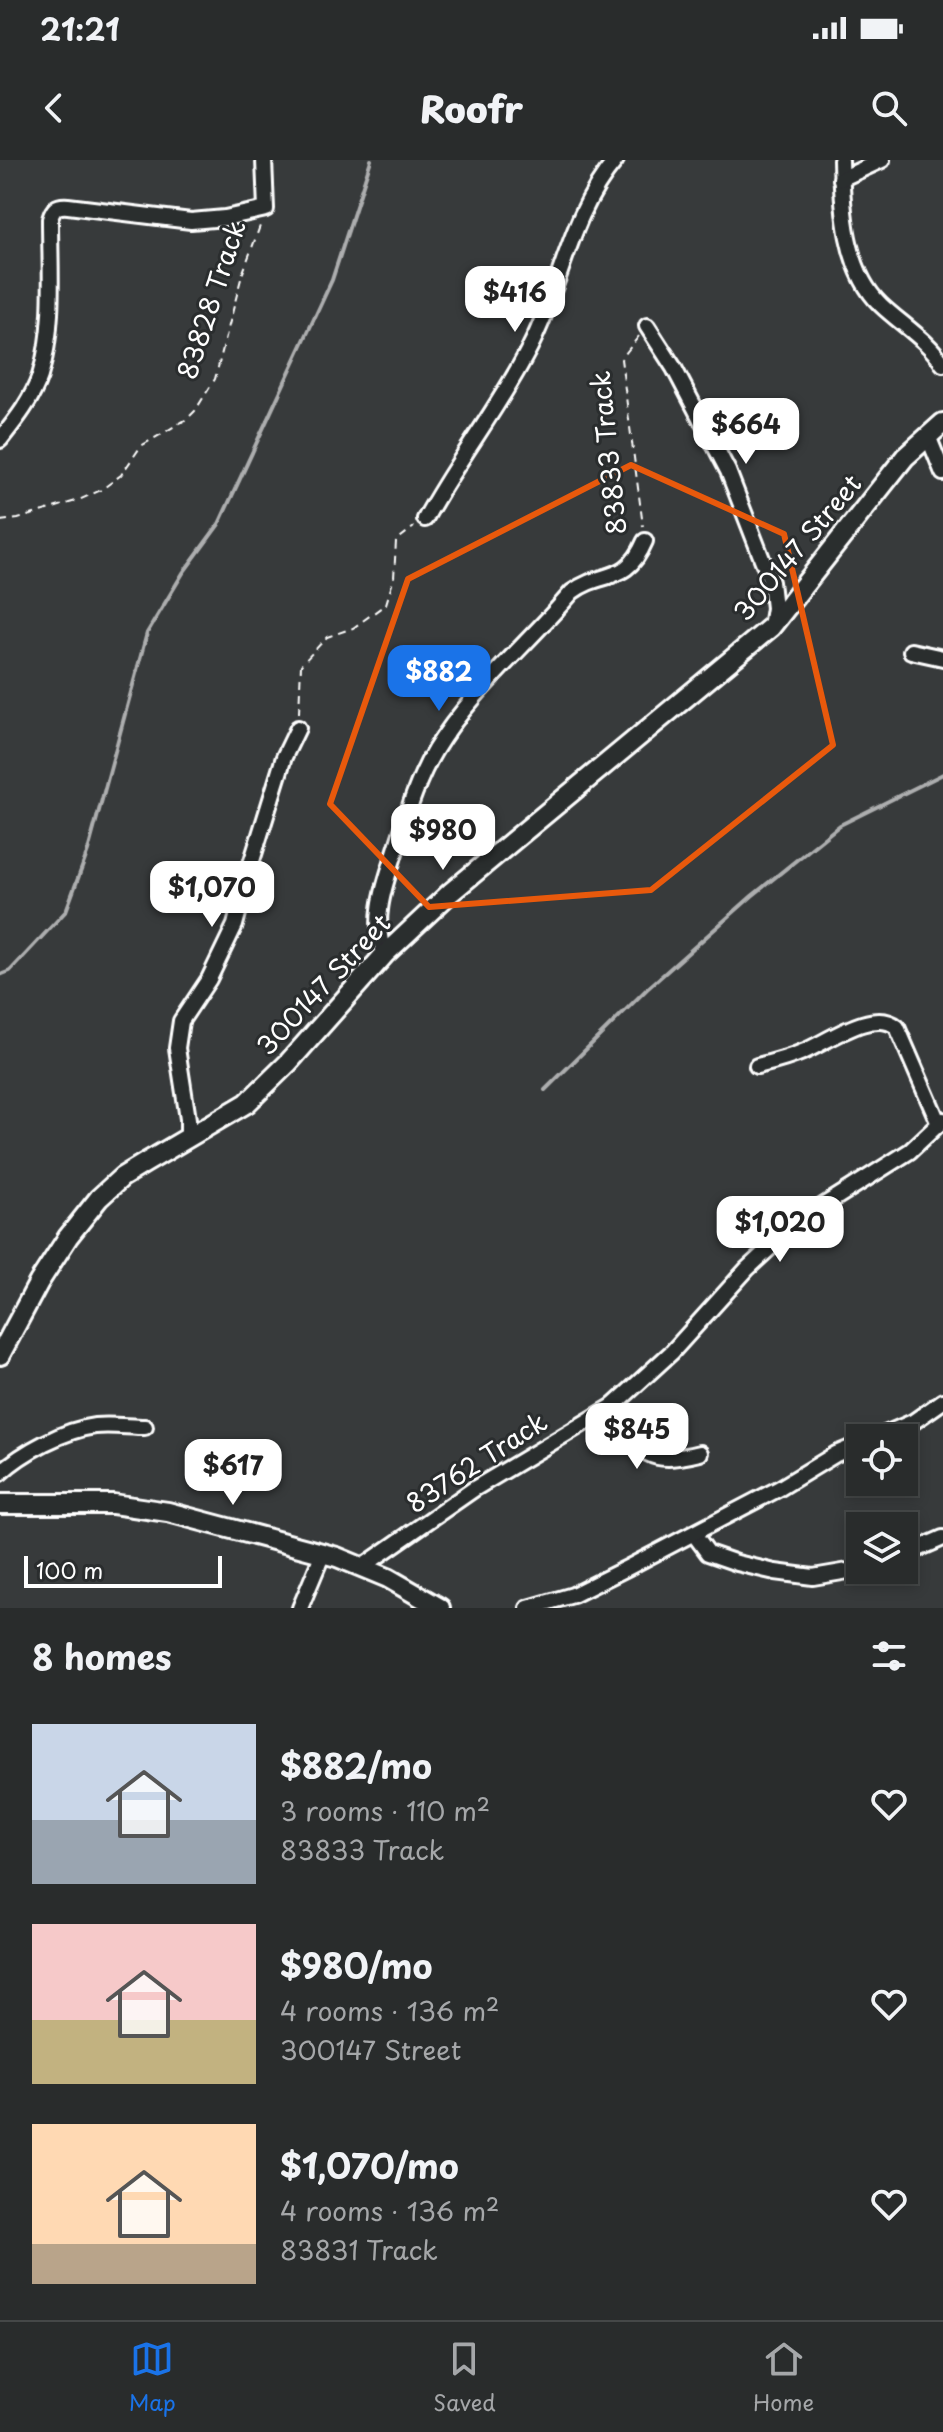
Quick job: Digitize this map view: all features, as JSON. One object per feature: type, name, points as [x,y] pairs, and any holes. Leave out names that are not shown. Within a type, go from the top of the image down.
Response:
[{"type":"street","name":"83828 Track","points":[[264,160],[266,209]]},
{"type":"street","points":[[425,519],[446,479],[477,438],[531,345],[577,222],[591,193],[616,160]]},
{"type":"street","points":[[841,160],[841,179],[854,256],[864,284],[879,303],[943,364]]},
{"type":"street","points":[[841,179],[882,160]]},
{"type":"street","points":[[0,440],[31,397],[47,347],[50,219],[56,207],[191,221],[225,218],[266,209]]},
{"type":"street","points":[[647,326],[674,368],[728,471],[771,582],[774,608],[771,627]]},
{"type":"street","name":"300147 Street","points":[[0,1355],[39,1282],[68,1237],[99,1198],[122,1177],[247,1103],[288,1063],[385,954],[450,893],[771,627],[905,457],[943,423]]},
{"type":"street","points":[[928,436],[943,473]]},
{"type":"street","name":"83833 Track","points":[[385,954],[379,940],[384,887],[418,783],[436,748],[495,676],[572,592],[588,582],[612,577],[630,566],[645,541]]},
{"type":"street","points":[[911,651],[943,658]]},
{"type":"street","points":[[188,1137],[177,1048],[181,1021],[209,979],[235,925],[284,757],[298,728]]},
{"type":"street","points":[[757,1066],[808,1050],[869,1022],[888,1022],[897,1027],[941,1122]]},
{"type":"street","name":"83762 Track","points":[[362,1567],[474,1489],[613,1406],[672,1352],[747,1269],[799,1221],[910,1151],[941,1122]]},
{"type":"street","points":[[908,1424],[943,1401]]},
{"type":"street","points":[[613,1406],[631,1436],[650,1456],[672,1458],[700,1453]]},
{"type":"street","points":[[0,1473],[39,1448],[78,1430],[103,1425],[145,1427]]},
{"type":"street","points":[[528,1608],[573,1595],[694,1534],[846,1450]]},
{"type":"street","points":[[0,1504],[113,1504],[153,1509],[323,1553],[388,1578],[440,1608]]},
{"type":"street","points":[[694,1534],[708,1553],[737,1563],[813,1577],[846,1571]]},
{"type":"street","points":[[918,1549],[943,1538]]},
{"type":"street","points":[[300,1608],[323,1553]]},
{"type":"path","name":"83828 Track","points":[[0,521],[18,519],[101,490],[121,475],[141,446],[195,411],[215,379],[242,275],[266,209]]},
{"type":"path","name":"83833 Track","points":[[645,541],[621,359],[647,326]]},
{"type":"path","points":[[298,728],[301,665],[327,637],[353,628],[386,604],[394,578],[396,541],[425,519]]},
{"type":"highlighted area","points":[[631,465],[784,534],[833,745],[651,890],[429,907],[330,804],[408,579]]},
{"type":"waterway","points":[[0,975],[10,971],[66,911],[88,851],[147,633],[183,573],[219,524],[332,280],[371,160]]},
{"type":"waterway","points":[[545,1090],[647,989],[752,896],[840,825],[943,774]]}]
